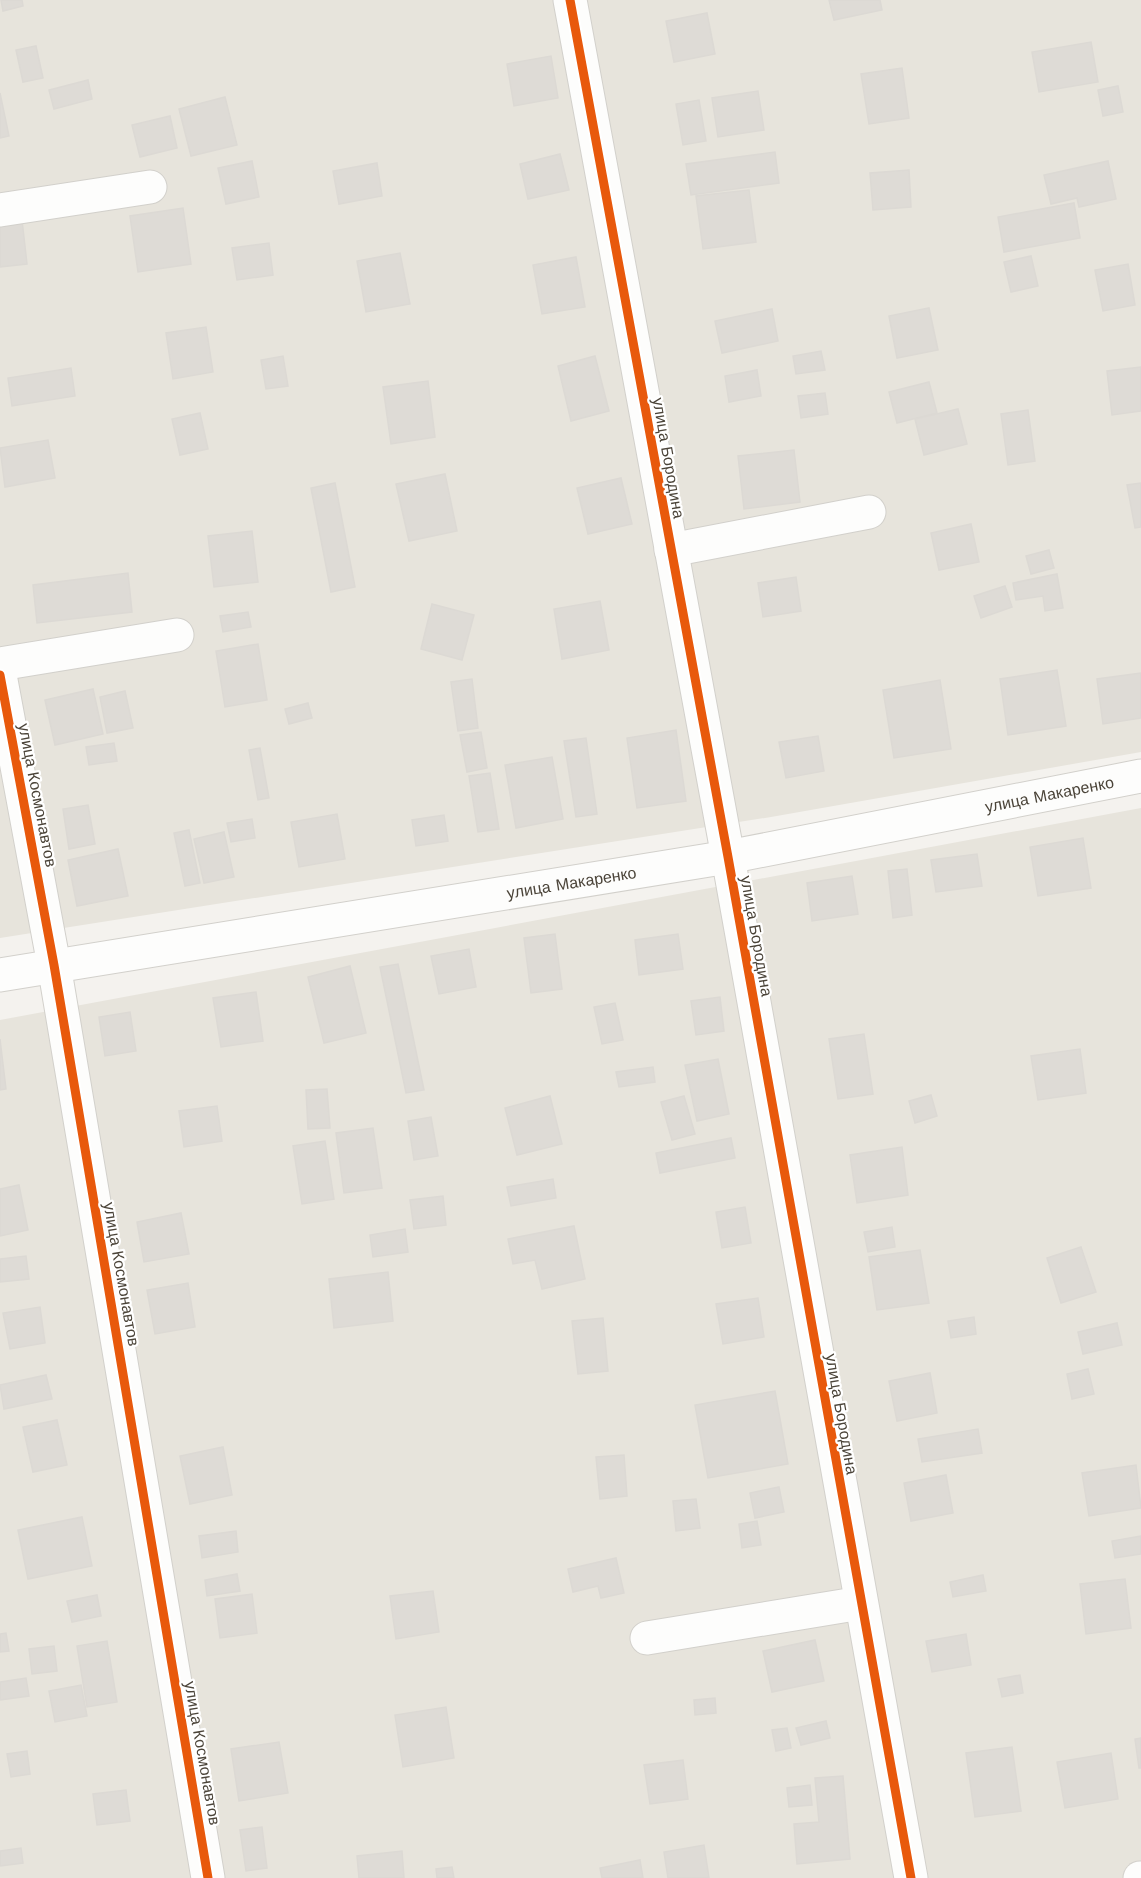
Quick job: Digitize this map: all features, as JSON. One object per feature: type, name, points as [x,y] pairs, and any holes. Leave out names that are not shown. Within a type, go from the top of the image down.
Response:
[{"type":"street","name":"улица Бородина","points":[[570,0],[728,857],[910,1878]]},
{"type":"street","points":[[0,210],[150,187]]},
{"type":"street","points":[[671,550],[869,512]]},
{"type":"street","points":[[0,664],[177,635]]},
{"type":"street","name":"улица Космонавтов","points":[[0,675],[54,965],[208,1878]]},
{"type":"street","name":"улица Макаренко","points":[[0,975],[728,857],[1141,776]]},
{"type":"street","points":[[647,1638],[861,1603]]},
{"type":"shaded area","points":[[0,0],[1141,0],[1141,752],[771,817],[0,938]]},
{"type":"shaded area","points":[[1141,808],[1141,1878],[0,1878],[0,1020]]},
{"type":"building","points":[[1,0],[22,0],[23,6],[3,11]]},
{"type":"building","points":[[829,0],[880,0],[882,10],[834,20]]},
{"type":"building","points":[[707,13],[715,54],[674,62],[666,21]]},
{"type":"building","points":[[1091,42],[1098,82],[1039,92],[1032,52]]},
{"type":"building","points":[[36,46],[43,78],[23,82],[16,50]]},
{"type":"building","points":[[551,56],[558,98],[514,106],[507,64]]},
{"type":"building","points":[[902,68],[909,118],[869,124],[861,74]]},
{"type":"building","points":[[88,80],[92,99],[54,109],[49,90]]},
{"type":"building","points":[[1118,86],[1123,112],[1103,116],[1098,90]]},
{"type":"building","points":[[758,91],[764,130],[718,137],[712,98]]},
{"type":"building","points":[[0,93],[9,136],[0,138]]},
{"type":"building","points":[[225,97],[237,145],[191,156],[179,109]]},
{"type":"building","points":[[699,100],[706,141],[683,145],[676,104]]},
{"type":"building","points":[[170,116],[177,148],[140,157],[132,125]]},
{"type":"building","points":[[775,152],[779,183],[691,195],[686,164]]},
{"type":"building","points":[[560,154],[569,190],[528,199],[520,164]]},
{"type":"building","points":[[252,161],[259,197],[226,204],[218,168]]},
{"type":"building","points":[[1108,161],[1116,199],[1079,207],[1077,198],[1051,204],[1044,175]]},
{"type":"building","points":[[377,163],[382,196],[339,204],[333,171]]},
{"type":"building","points":[[909,170],[911,207],[873,210],[870,173]]},
{"type":"building","points":[[749,190],[756,242],[703,249],[696,196]]},
{"type":"building","points":[[1074,203],[1080,238],[1004,252],[998,217]]},
{"type":"building","points":[[183,208],[191,264],[138,272],[130,216]]},
{"type":"building","points":[[22,220],[27,264],[0,267],[0,223]]},
{"type":"building","points":[[269,243],[273,275],[237,280],[232,248]]},
{"type":"building","points":[[400,253],[410,304],[366,312],[357,261]]},
{"type":"building","points":[[1031,256],[1038,286],[1011,292],[1004,262]]},
{"type":"building","points":[[576,257],[585,307],[542,314],[533,265]]},
{"type":"building","points":[[1128,264],[1135,305],[1103,311],[1095,270]]},
{"type":"building","points":[[929,308],[938,350],[897,358],[889,316]]},
{"type":"building","points":[[772,309],[778,341],[722,353],[715,321]]},
{"type":"building","points":[[206,327],[213,372],[173,379],[166,333]]},
{"type":"building","points":[[821,351],[825,370],[796,374],[793,356]]},
{"type":"building","points":[[283,356],[288,386],[266,389],[261,360]]},
{"type":"building","points":[[595,356],[609,411],[571,421],[558,366]]},
{"type":"building","points":[[1141,367],[1141,411],[1112,415],[1107,371]]},
{"type":"building","points":[[71,368],[75,396],[12,406],[8,378]]},
{"type":"building","points":[[757,370],[761,396],[729,402],[725,376]]},
{"type":"building","points":[[428,381],[435,437],[391,444],[383,387]]},
{"type":"building","points":[[929,382],[937,413],[897,423],[889,392]]},
{"type":"building","points":[[825,393],[828,414],[801,418],[798,396]]},
{"type":"building","points":[[958,409],[967,444],[924,455],[915,419]]},
{"type":"building","points":[[1028,410],[1035,461],[1008,465],[1001,414]]},
{"type":"building","points":[[200,413],[208,449],[180,455],[172,419]]},
{"type":"building","points":[[48,440],[55,478],[5,487],[0,448]]},
{"type":"building","points":[[794,450],[800,502],[744,509],[738,456]]},
{"type":"building","points":[[445,474],[457,531],[409,541],[396,484]]},
{"type":"building","points":[[621,478],[632,524],[588,534],[577,488]]},
{"type":"building","points":[[335,483],[355,587],[331,592],[311,488]]},
{"type":"building","points":[[1141,483],[1141,527],[1135,528],[1127,485]]},
{"type":"building","points":[[971,524],[979,562],[939,570],[931,533]]},
{"type":"building","points":[[252,531],[258,582],[214,587],[208,536]]},
{"type":"building","points":[[1049,550],[1054,568],[1031,574],[1026,556]]},
{"type":"building","points":[[128,573],[132,612],[37,623],[33,585]]},
{"type":"building","points":[[1057,574],[1063,608],[1045,611],[1043,596],[1016,600],[1013,583]]},
{"type":"building","points":[[796,577],[801,611],[763,617],[758,583]]},
{"type":"building","points":[[1005,586],[1012,607],[981,618],[974,596]]},
{"type":"building","points":[[600,601],[609,650],[562,659],[554,609]]},
{"type":"building","points":[[432,604],[474,615],[462,660],[421,649]]},
{"type":"building","points":[[248,612],[251,627],[223,632],[220,616]]},
{"type":"building","points":[[258,644],[267,700],[225,707],[216,651]]},
{"type":"building","points":[[1057,670],[1066,726],[1008,735],[1000,679]]},
{"type":"building","points":[[1141,673],[1141,718],[1103,724],[1097,679]]},
{"type":"building","points":[[472,679],[478,728],[458,731],[451,682]]},
{"type":"building","points":[[940,680],[951,749],[894,758],[883,690]]},
{"type":"building","points":[[93,689],[103,734],[55,745],[45,700]]},
{"type":"building","points":[[125,691],[133,728],[107,733],[100,697]]},
{"type":"building","points":[[308,703],[312,718],[289,724],[285,709]]},
{"type":"building","points":[[676,730],[686,801],[637,808],[627,738]]},
{"type":"building","points":[[481,732],[487,768],[467,772],[460,735]]},
{"type":"building","points":[[818,736],[824,771],[786,778],[779,742]]},
{"type":"building","points":[[586,738],[597,814],[576,817],[564,741]]},
{"type":"building","points":[[114,743],[117,761],[89,765],[86,747]]},
{"type":"building","points":[[260,748],[269,798],[258,800],[249,750]]},
{"type":"building","points":[[552,757],[563,819],[516,828],[505,765]]},
{"type":"building","points":[[490,773],[499,829],[478,832],[469,776]]},
{"type":"building","points":[[88,805],[95,844],[69,849],[63,809]]},
{"type":"building","points":[[337,814],[345,859],[299,867],[291,822]]},
{"type":"building","points":[[444,815],[448,841],[416,846],[412,820]]},
{"type":"building","points":[[252,819],[255,838],[231,842],[227,823]]},
{"type":"building","points":[[189,830],[200,883],[185,886],[174,833]]},
{"type":"building","points":[[224,832],[234,877],[204,883],[194,839]]},
{"type":"building","points":[[1083,838],[1091,888],[1038,896],[1030,847]]},
{"type":"building","points":[[118,849],[128,896],[77,906],[68,860]]},
{"type":"building","points":[[977,854],[982,886],[936,892],[931,860]]},
{"type":"building","points":[[907,869],[912,915],[893,918],[888,871]]},
{"type":"building","points":[[852,876],[858,914],[812,921],[807,883]]},
{"type":"building","points":[[555,934],[562,989],[531,993],[524,938]]},
{"type":"building","points":[[678,934],[683,969],[639,975],[635,940]]},
{"type":"building","points":[[469,949],[476,987],[439,994],[431,956]]},
{"type":"building","points":[[398,964],[424,1090],[406,1093],[380,967]]},
{"type":"building","points":[[350,966],[366,1033],[324,1043],[308,977]]},
{"type":"building","points":[[256,992],[263,1041],[221,1047],[213,998]]},
{"type":"building","points":[[720,997],[724,1031],[696,1035],[691,1001]]},
{"type":"building","points":[[615,1003],[623,1040],[602,1044],[594,1007]]},
{"type":"building","points":[[130,1012],[136,1051],[105,1056],[99,1017]]},
{"type":"building","points":[[864,1034],[873,1094],[838,1099],[829,1039]]},
{"type":"building","points":[[0,1039],[6,1089],[0,1090]]},
{"type":"building","points":[[1080,1049],[1086,1093],[1038,1100],[1031,1056]]},
{"type":"building","points":[[718,1059],[729,1114],[697,1121],[685,1065]]},
{"type":"building","points":[[653,1067],[655,1082],[619,1087],[616,1072]]},
{"type":"building","points":[[327,1089],[330,1128],[308,1129],[306,1090]]},
{"type":"building","points":[[931,1095],[937,1116],[915,1123],[909,1101]]},
{"type":"building","points":[[550,1096],[562,1144],[517,1155],[505,1108]]},
{"type":"building","points":[[684,1096],[695,1134],[672,1140],[661,1102]]},
{"type":"building","points":[[217,1106],[222,1141],[184,1147],[179,1111]]},
{"type":"building","points":[[431,1117],[438,1156],[414,1160],[408,1121]]},
{"type":"building","points":[[373,1128],[382,1188],[344,1193],[336,1133]]},
{"type":"building","points":[[731,1138],[735,1158],[660,1173],[656,1153]]},
{"type":"building","points":[[325,1141],[334,1199],[302,1204],[293,1146]]},
{"type":"building","points":[[902,1147],[908,1195],[857,1203],[850,1155]]},
{"type":"building","points":[[553,1179],[556,1198],[511,1206],[507,1187]]},
{"type":"building","points":[[19,1185],[28,1230],[0,1236],[0,1189]]},
{"type":"building","points":[[443,1196],[446,1225],[414,1229],[410,1200]]},
{"type":"building","points":[[745,1207],[751,1243],[722,1248],[716,1212]]},
{"type":"building","points":[[181,1213],[189,1254],[144,1262],[137,1222]]},
{"type":"building","points":[[574,1226],[585,1279],[542,1289],[535,1260],[513,1264],[508,1239]]},
{"type":"building","points":[[892,1227],[895,1247],[868,1252],[864,1232]]},
{"type":"building","points":[[405,1229],[408,1252],[373,1257],[370,1235]]},
{"type":"building","points":[[1081,1247],[1096,1292],[1061,1303],[1047,1258]]},
{"type":"building","points":[[920,1250],[929,1303],[877,1310],[869,1257]]},
{"type":"building","points":[[26,1256],[29,1279],[0,1282],[0,1259]]},
{"type":"building","points":[[388,1272],[393,1321],[334,1328],[329,1279]]},
{"type":"building","points":[[188,1283],[195,1327],[155,1334],[147,1290]]},
{"type":"building","points":[[758,1298],[764,1337],[723,1344],[716,1304]]},
{"type":"building","points":[[40,1307],[45,1343],[10,1349],[3,1313]]},
{"type":"building","points":[[974,1317],[976,1334],[951,1338],[948,1321]]},
{"type":"building","points":[[603,1318],[608,1371],[578,1374],[572,1321]]},
{"type":"building","points":[[1117,1323],[1122,1345],[1083,1354],[1078,1332]]},
{"type":"building","points":[[1088,1369],[1094,1394],[1072,1399],[1067,1374]]},
{"type":"building","points":[[930,1373],[937,1413],[897,1421],[889,1381]]},
{"type":"building","points":[[46,1375],[52,1399],[4,1409],[0,1385]]},
{"type":"building","points":[[775,1391],[788,1464],[708,1478],[695,1405]]},
{"type":"building","points":[[57,1420],[67,1465],[33,1472],[23,1427]]},
{"type":"building","points":[[978,1429],[982,1453],[922,1462],[918,1439]]},
{"type":"building","points":[[223,1447],[232,1495],[190,1504],[180,1456]]},
{"type":"building","points":[[624,1455],[627,1496],[600,1499],[596,1457]]},
{"type":"building","points":[[1136,1465],[1141,1508],[1089,1516],[1082,1473]]},
{"type":"building","points":[[946,1475],[953,1513],[911,1521],[904,1483]]},
{"type":"building","points":[[779,1487],[784,1512],[755,1518],[750,1493]]},
{"type":"building","points":[[696,1499],[700,1528],[676,1531],[673,1501]]},
{"type":"building","points":[[82,1517],[92,1566],[28,1579],[18,1530]]},
{"type":"building","points":[[757,1521],[761,1545],[742,1548],[739,1524]]},
{"type":"building","points":[[236,1531],[238,1552],[202,1558],[199,1536]]},
{"type":"building","points":[[1141,1536],[1141,1554],[1115,1558],[1112,1541]]},
{"type":"building","points":[[616,1558],[624,1593],[601,1598],[598,1586],[573,1592],[568,1569]]},
{"type":"building","points":[[237,1574],[240,1591],[207,1596],[205,1580]]},
{"type":"building","points":[[983,1575],[986,1591],[953,1597],[950,1582]]},
{"type":"building","points":[[1125,1579],[1131,1628],[1086,1634],[1080,1584]]},
{"type":"building","points":[[433,1591],[439,1632],[396,1639],[390,1596]]},
{"type":"building","points":[[252,1594],[257,1633],[220,1638],[215,1599]]},
{"type":"building","points":[[97,1595],[101,1616],[72,1622],[67,1601]]},
{"type":"building","points":[[6,1633],[9,1651],[0,1652],[0,1634]]},
{"type":"building","points":[[966,1634],[971,1665],[932,1672],[926,1641]]},
{"type":"building","points":[[815,1640],[824,1681],[772,1692],[763,1651]]},
{"type":"building","points":[[107,1641],[117,1702],[87,1707],[77,1646]]},
{"type":"building","points":[[54,1646],[57,1671],[32,1674],[29,1649]]},
{"type":"building","points":[[1020,1675],[1023,1693],[1002,1697],[998,1679]]},
{"type":"building","points":[[26,1678],[29,1696],[0,1700],[0,1682]]},
{"type":"building","points":[[81,1685],[87,1716],[55,1722],[49,1691]]},
{"type":"building","points":[[715,1698],[716,1713],[695,1715],[694,1700]]},
{"type":"building","points":[[446,1707],[454,1758],[403,1767],[395,1715]]},
{"type":"building","points":[[826,1721],[830,1738],[801,1745],[796,1728]]},
{"type":"building","points":[[787,1728],[791,1748],[776,1751],[772,1730]]},
{"type":"building","points":[[1141,1738],[1141,1768],[1139,1768],[1135,1739]]},
{"type":"building","points":[[279,1742],[288,1793],[239,1801],[231,1749]]},
{"type":"building","points":[[1012,1747],[1021,1811],[975,1817],[966,1753]]},
{"type":"building","points":[[27,1751],[30,1774],[11,1777],[7,1754]]},
{"type":"building","points":[[1111,1753],[1118,1799],[1065,1808],[1057,1762]]},
{"type":"building","points":[[683,1760],[688,1799],[650,1804],[644,1765]]},
{"type":"building","points":[[843,1776],[850,1859],[797,1864],[794,1824],[819,1822],[815,1778]]},
{"type":"building","points":[[810,1785],[812,1805],[789,1807],[787,1788]]},
{"type":"building","points":[[126,1790],[130,1821],[97,1825],[93,1794]]},
{"type":"building","points":[[262,1827],[267,1868],[246,1871],[240,1830]]},
{"type":"building","points":[[704,1845],[709,1878],[668,1878],[664,1852]]},
{"type":"building","points":[[21,1848],[23,1863],[0,1866],[0,1851]]},
{"type":"building","points":[[402,1851],[404,1878],[359,1878],[357,1856]]},
{"type":"building","points":[[640,1860],[643,1878],[602,1878],[600,1868]]},
{"type":"building","points":[[452,1867],[454,1878],[437,1878],[436,1869]]},
{"type":"cycle path","points":[[570,0],[728,857],[911,1878]]},
{"type":"cycle path","points":[[0,675],[54,965],[208,1878]]}]
